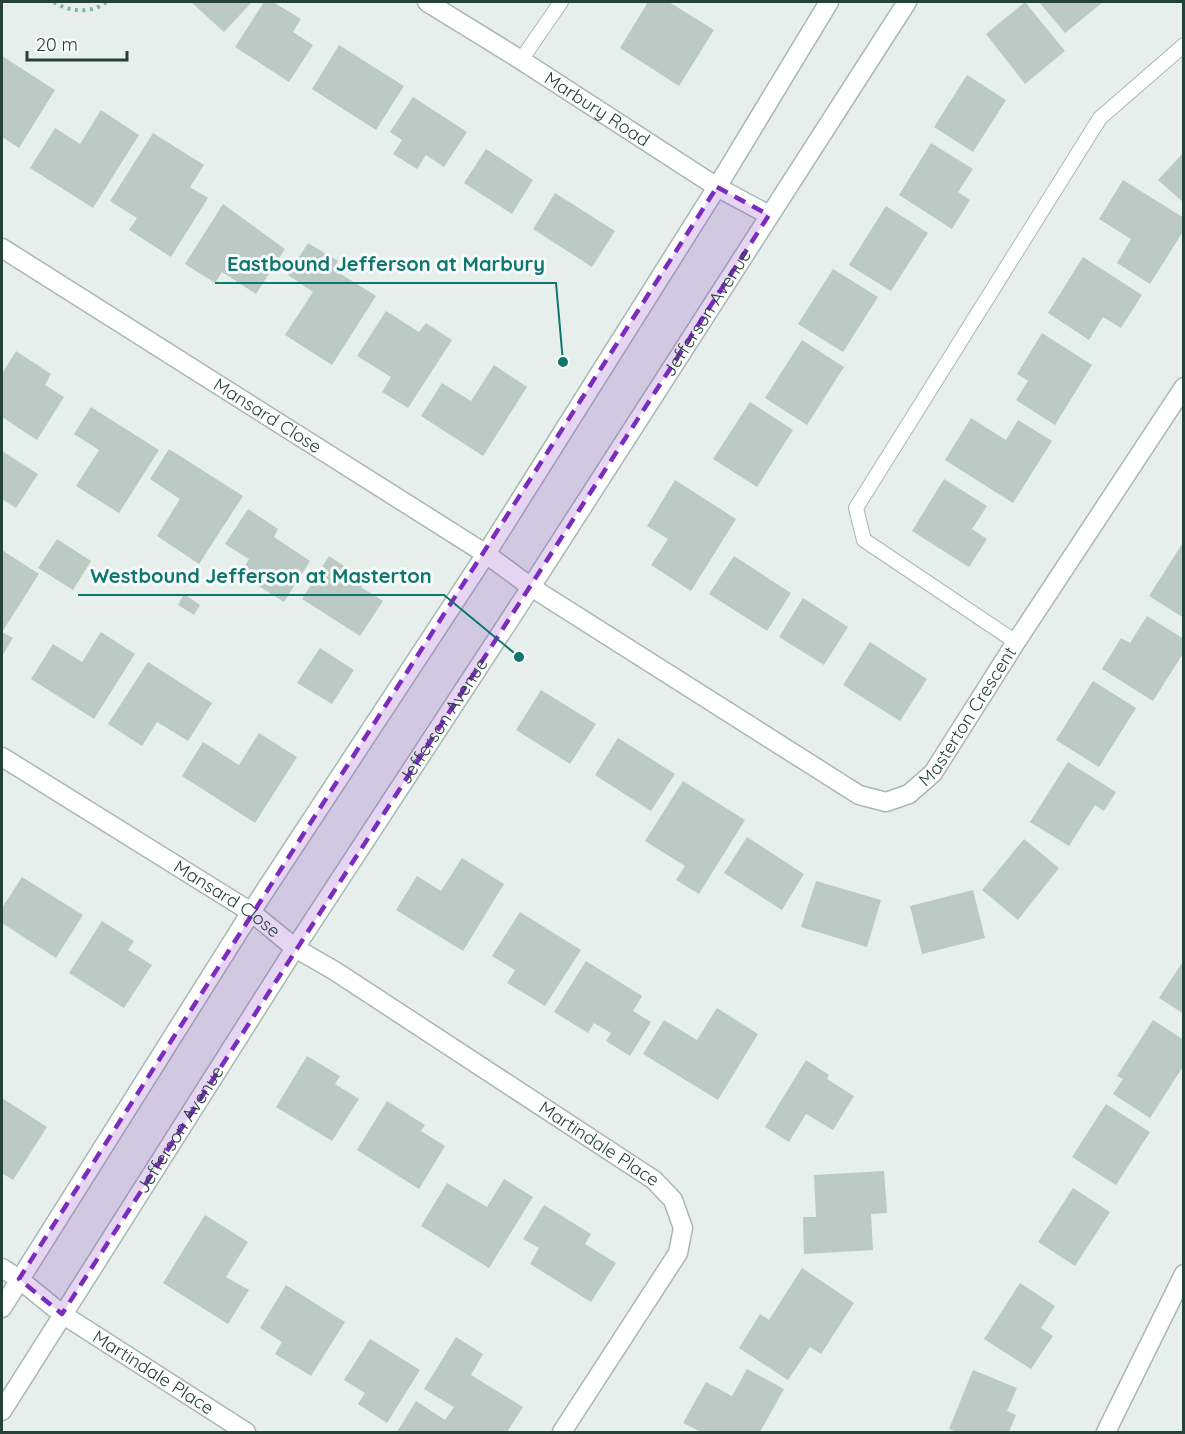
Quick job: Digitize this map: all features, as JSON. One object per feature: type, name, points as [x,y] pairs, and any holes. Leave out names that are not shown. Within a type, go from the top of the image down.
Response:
[{"type":"street","name":"Marbury Road","points":[[427,2],[717,187],[769,215]]},
{"type":"street","points":[[2,1308],[250,912],[486,554],[717,187],[829,2]]},
{"type":"street","name":"Jefferson Avenue","points":[[2,1411],[295,948],[531,587],[907,2]]},
{"type":"street","name":"Mansard Close","points":[[2,248],[486,554],[531,587]]},
{"type":"street","name":"Masterton Crescent","points":[[531,587],[859,795],[886,802],[909,794],[933,773],[1016,642],[1184,387]]},
{"type":"street","name":"Mansard Close","points":[[2,757],[250,912],[295,948]]},
{"type":"street","name":"Martindale Place","points":[[295,948],[335,971],[654,1180],[673,1200],[683,1228],[678,1253],[562,1432]]},
{"type":"street","name":"Martindale Place","points":[[2,1268],[62,1314],[246,1432]]},
{"type":"street","points":[[1106,1432],[1184,1274]]},
{"type":"lane","points":[[521,60],[561,2]]},
{"type":"lane","points":[[1016,642],[864,540],[856,508],[1100,118],[1184,45]]},
{"type":"path","points":[[54,2],[82,11],[101,6],[105,2]]},
{"type":"highlighted area","points":[[717,187],[769,215],[62,1314],[19,1279]]},
{"type":"building","points":[[191,2],[252,2],[224,32]]},
{"type":"building","points":[[264,2],[273,2],[301,19],[293,32],[313,45],[289,82],[235,47]]},
{"type":"building","points":[[648,2],[669,2],[714,30],[679,86],[620,48]]},
{"type":"building","points":[[1025,2],[1065,51],[1025,84],[986,34]]},
{"type":"building","points":[[1039,2],[1103,2],[1065,33]]},
{"type":"building","points":[[339,45],[404,86],[376,130],[312,89]]},
{"type":"building","points":[[2,56],[55,90],[19,148],[2,137]]},
{"type":"building","points":[[967,75],[1006,100],[973,152],[934,127]]},
{"type":"building","points":[[413,97],[467,132],[444,167],[426,155],[417,169],[393,154],[402,140],[390,132]]},
{"type":"building","points":[[101,110],[139,135],[93,208],[30,168],[55,128],[80,144]]},
{"type":"building","points":[[153,133],[204,165],[190,187],[208,198],[171,257],[129,230],[137,218],[110,201]]},
{"type":"building","points":[[931,143],[973,169],[958,192],[970,200],[952,229],[899,195]]},
{"type":"building","points":[[486,149],[533,180],[512,214],[464,183]]},
{"type":"building","points":[[1184,152],[1184,203],[1158,180]]},
{"type":"building","points":[[1123,180],[1184,218],[1184,230],[1150,284],[1117,263],[1131,239],[1099,219]]},
{"type":"building","points":[[555,193],[615,231],[592,267],[533,229]]},
{"type":"building","points":[[223,204],[285,249],[256,294],[222,272],[215,283],[185,264]]},
{"type":"building","points":[[886,206],[928,233],[891,291],[849,265]]},
{"type":"building","points":[[308,243],[338,261],[333,269],[376,296],[332,365],[285,335],[313,292],[288,275]]},
{"type":"building","points":[[1083,257],[1142,295],[1121,328],[1103,317],[1089,340],[1048,313]]},
{"type":"building","points":[[833,269],[878,297],[843,352],[798,324]]},
{"type":"building","points":[[386,311],[419,332],[426,323],[452,340],[408,408],[382,392],[391,377],[357,356]]},
{"type":"building","points":[[1042,333],[1092,365],[1055,425],[1016,400],[1028,381],[1017,374]]},
{"type":"building","points":[[802,340],[844,367],[807,425],[765,398]]},
{"type":"building","points":[[16,351],[51,374],[45,385],[64,397],[37,440],[2,417],[2,374]]},
{"type":"building","points":[[494,365],[527,387],[483,456],[421,416],[442,383],[471,401]]},
{"type":"building","points":[[750,402],[793,430],[757,487],[713,459]]},
{"type":"building","points":[[91,407],[159,450],[119,513],[76,486],[99,450],[74,434]]},
{"type":"building","points":[[971,418],[1006,440],[1018,420],[1052,441],[1013,503],[945,460]]},
{"type":"building","points":[[169,449],[243,496],[199,564],[157,536],[180,499],[150,479]]},
{"type":"building","points":[[2,451],[38,474],[16,508],[2,499]]},
{"type":"building","points":[[944,479],[987,506],[972,529],[987,539],[969,567],[912,531]]},
{"type":"building","points":[[675,480],[736,519],[691,591],[651,565],[668,539],[647,526]]},
{"type":"building","points":[[248,509],[278,529],[274,537],[310,561],[284,602],[240,574],[249,559],[225,544]]},
{"type":"building","points":[[57,539],[91,561],[73,590],[38,568]]},
{"type":"building","points":[[1184,541],[1184,618],[1149,596]]},
{"type":"building","points":[[2,550],[39,574],[2,632]]},
{"type":"building","points":[[329,556],[365,580],[361,587],[383,601],[360,636],[302,599]]},
{"type":"building","points":[[734,556],[791,593],[767,631],[709,594]]},
{"type":"building","points":[[182,571],[192,578],[186,587],[176,580]]},
{"type":"building","points":[[184,594],[200,605],[194,615],[178,605]]},
{"type":"building","points":[[803,598],[848,627],[824,665],[779,637]]},
{"type":"building","points":[[1147,616],[1184,639],[1184,652],[1153,701],[1102,669],[1121,638],[1130,643]]},
{"type":"building","points":[[2,632],[13,638],[2,656]]},
{"type":"building","points":[[101,632],[135,654],[94,719],[31,679],[53,644],[82,662]]},
{"type":"building","points":[[870,642],[927,679],[900,721],[843,685]]},
{"type":"building","points":[[320,648],[354,670],[332,704],[297,683]]},
{"type":"building","points":[[148,662],[212,703],[188,741],[157,722],[142,746],[108,724]]},
{"type":"building","points":[[1093,681],[1136,708],[1099,767],[1056,740]]},
{"type":"building","points":[[541,690],[596,724],[570,764],[516,730]]},
{"type":"building","points":[[259,733],[297,757],[255,823],[182,776],[203,742],[239,765]]},
{"type":"building","points":[[618,738],[675,774],[651,811],[595,775]]},
{"type":"building","points":[[1068,762],[1116,792],[1104,811],[1095,805],[1069,846],[1030,822]]},
{"type":"building","points":[[683,781],[745,820],[699,894],[676,880],[685,866],[645,841]]},
{"type":"building","points":[[747,837],[804,874],[782,910],[724,873]]},
{"type":"building","points":[[1024,839],[1059,868],[1018,920],[982,890]]},
{"type":"building","points":[[462,858],[504,884],[463,951],[396,910],[417,876],[441,891]]},
{"type":"building","points":[[22,877],[83,915],[56,958],[2,923],[2,908]]},
{"type":"building","points":[[816,881],[881,900],[867,947],[801,927]]},
{"type":"building","points":[[973,890],[985,938],[922,954],[910,906]]},
{"type":"building","points":[[520,912],[581,950],[545,1006],[507,983],[515,970],[492,956]]},
{"type":"building","points":[[102,921],[134,941],[128,950],[152,965],[124,1008],[69,973]]},
{"type":"building","points":[[1184,960],[1184,1014],[1159,998]]},
{"type":"building","points":[[586,961],[642,996],[633,1011],[651,1022],[630,1056],[606,1041],[611,1033],[594,1023],[588,1033],[554,1012]]},
{"type":"building","points":[[717,1008],[758,1034],[718,1100],[643,1054],[664,1020],[697,1040]]},
{"type":"building","points":[[1153,1020],[1184,1040],[1184,1065],[1150,1118],[1113,1094],[1123,1079],[1117,1076]]},
{"type":"building","points":[[307,1056],[340,1076],[335,1084],[359,1099],[332,1141],[276,1107]]},
{"type":"building","points":[[806,1060],[829,1075],[827,1079],[854,1096],[833,1130],[806,1114],[789,1142],[765,1127]]},
{"type":"building","points":[[2,1098],[47,1127],[13,1180],[2,1173]]},
{"type":"building","points":[[387,1101],[425,1125],[421,1131],[445,1146],[419,1189],[357,1150]]},
{"type":"building","points":[[1106,1104],[1150,1132],[1116,1185],[1072,1157]]},
{"type":"building","points":[[884,1171],[887,1213],[871,1214],[873,1250],[804,1254],[803,1217],[816,1217],[814,1175]]},
{"type":"building","points":[[504,1179],[533,1197],[489,1268],[421,1226],[447,1183],[487,1207]]},
{"type":"building","points":[[1073,1188],[1110,1212],[1075,1266],[1038,1242]]},
{"type":"building","points":[[544,1205],[591,1234],[585,1244],[616,1263],[591,1302],[530,1264],[539,1248],[523,1239]]},
{"type":"building","points":[[205,1215],[248,1242],[226,1277],[249,1290],[228,1324],[163,1283]]},
{"type":"building","points":[[802,1268],[854,1303],[821,1354],[810,1347],[788,1380],[739,1348],[760,1314],[769,1320]]},
{"type":"building","points":[[1020,1283],[1055,1306],[1041,1328],[1053,1336],[1031,1369],[984,1339]]},
{"type":"building","points":[[286,1285],[345,1322],[311,1376],[275,1354],[282,1342],[260,1328]]},
{"type":"building","points":[[456,1337],[483,1354],[471,1375],[523,1407],[507,1432],[397,1432],[416,1401],[445,1420],[454,1407],[424,1389]]},
{"type":"building","points":[[370,1339],[420,1370],[387,1423],[358,1404],[365,1393],[344,1380]]},
{"type":"building","points":[[747,1369],[784,1389],[760,1432],[701,1432],[683,1423],[706,1382],[732,1396]]},
{"type":"building","points":[[973,1370],[1017,1388],[1007,1411],[1016,1415],[1009,1432],[958,1432],[949,1429]]},
{"type":"place","name":"Eastbound Jefferson at Marbury","points":[[563,362]]},
{"type":"place","name":"Westbound Jefferson at Masterton","points":[[519,657]]}]
